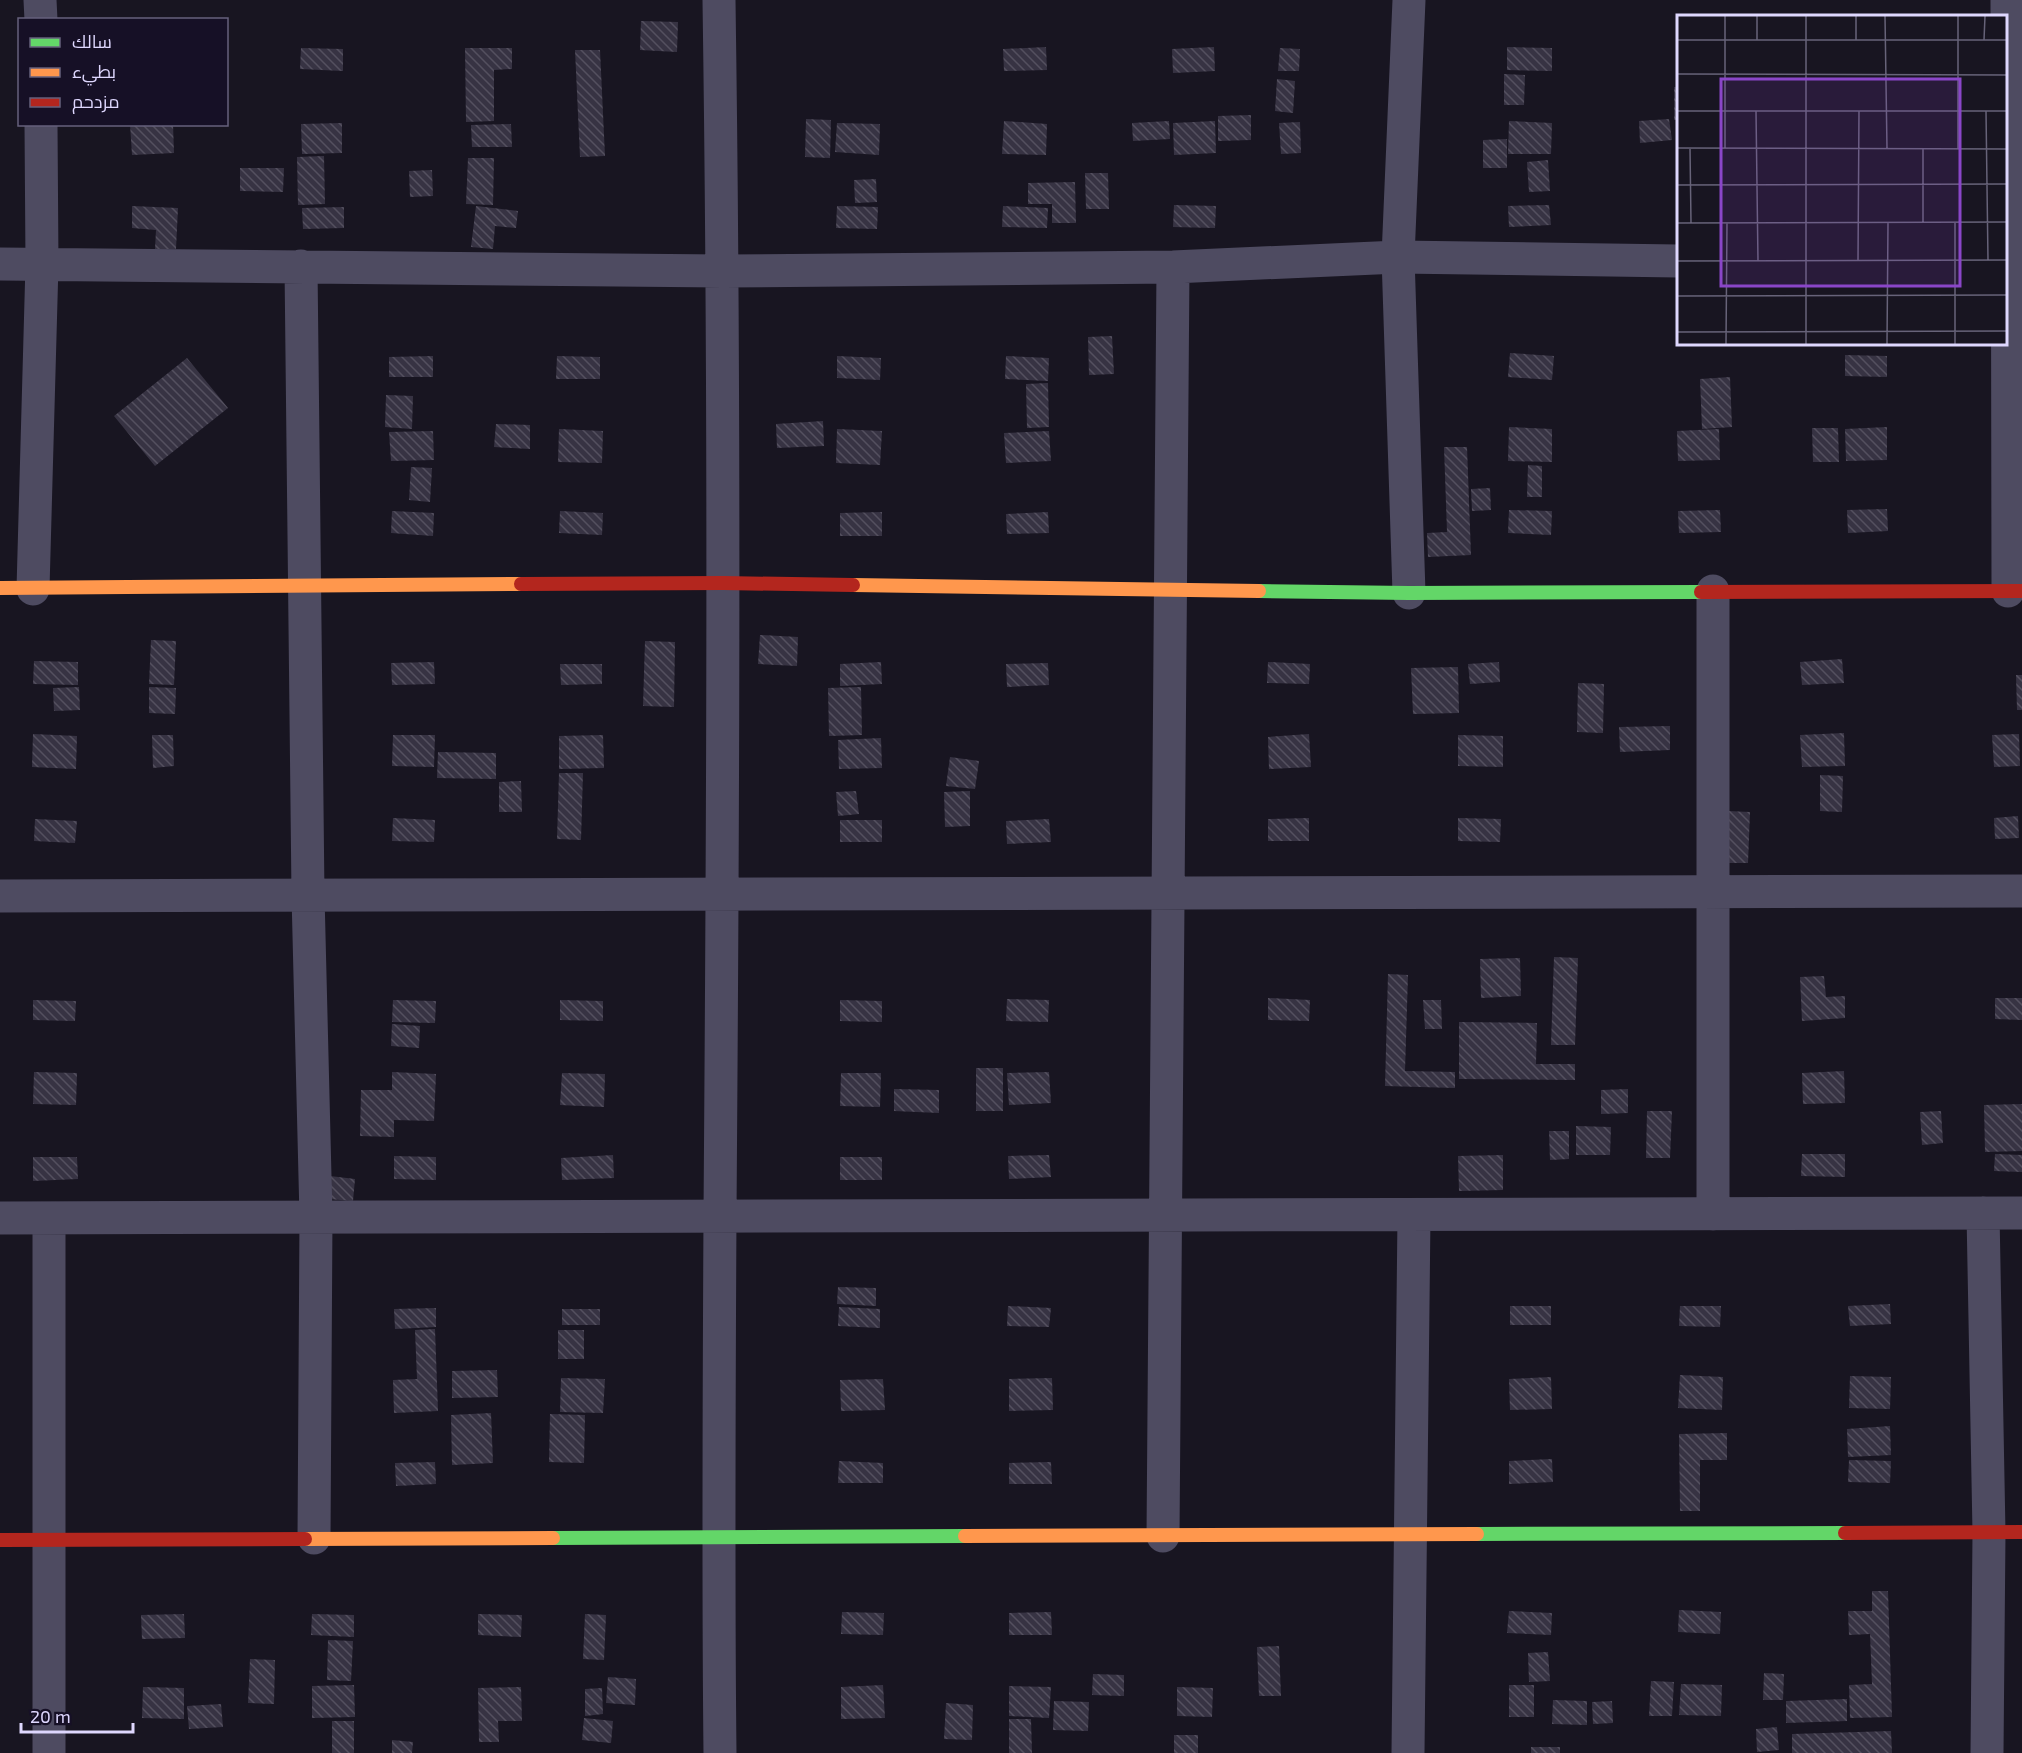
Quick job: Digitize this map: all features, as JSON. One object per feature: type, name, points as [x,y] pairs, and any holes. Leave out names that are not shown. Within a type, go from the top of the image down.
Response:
[{"type":"street","points":[[40,0],[40,18]]},
{"type":"street","points":[[719,0],[723,271],[717,1537],[720,1753]]},
{"type":"street","points":[[1409,0],[1398,257],[1409,593]]},
{"type":"street","points":[[0,588],[723,583],[1409,593],[2015,591],[2007,0]]},
{"type":"street","points":[[33,589],[42,264],[41,126]]},
{"type":"street","points":[[0,264],[723,271],[1173,267],[1398,257],[1677,261]]},
{"type":"street","points":[[301,266],[308,895],[316,1217],[314,1538]]},
{"type":"street","points":[[1163,1536],[1173,267]]},
{"type":"street","points":[[1713,591],[1713,1214]]},
{"type":"street","points":[[0,896],[2022,891]]},
{"type":"street","points":[[1983,1213],[1989,1533],[1987,1753]]},
{"type":"street","points":[[0,1218],[2022,1213]]},
{"type":"street","points":[[1408,1753],[1414,1215]]},
{"type":"street","points":[[49,1218],[49,1753]]},
{"type":"street","points":[[0,1540],[2022,1532]]},
{"type":"building","points":[[641,21],[678,22],[677,52],[640,50]]},
{"type":"building","points":[[1046,47],[1047,70],[1004,71],[1003,49]]},
{"type":"building","points":[[1214,47],[1215,71],[1173,73],[1172,49]]},
{"type":"building","points":[[1507,47],[1552,48],[1552,71],[1507,70]]},
{"type":"building","points":[[301,48],[343,49],[343,71],[300,69]]},
{"type":"building","points":[[465,48],[512,48],[512,69],[494,70],[494,121],[466,122]]},
{"type":"building","points":[[1280,48],[1300,49],[1299,71],[1278,71]]},
{"type":"building","points":[[575,50],[600,50],[605,156],[580,157]]},
{"type":"building","points":[[1504,74],[1525,75],[1524,105],[1504,105]]},
{"type":"building","points":[[1277,79],[1295,81],[1293,113],[1275,111]]},
{"type":"building","points":[[1674,87],[1677,87],[1677,120],[1674,120]]},
{"type":"building","points":[[1251,115],[1251,140],[1218,141],[1218,116]]},
{"type":"building","points":[[806,119],[831,120],[830,158],[805,157]]},
{"type":"building","points":[[1669,119],[1672,140],[1640,143],[1639,121]]},
{"type":"building","points":[[1004,121],[1047,124],[1046,155],[1002,154]]},
{"type":"building","points":[[1169,121],[1170,139],[1133,141],[1132,123]]},
{"type":"building","points":[[1215,121],[1216,153],[1174,155],[1173,123]]},
{"type":"building","points":[[1509,121],[1552,123],[1551,154],[1508,154]]},
{"type":"building","points":[[1300,122],[1301,153],[1281,154],[1279,123]]},
{"type":"building","points":[[342,123],[342,153],[302,154],[301,124]]},
{"type":"building","points":[[837,123],[880,124],[879,155],[835,152]]},
{"type":"building","points":[[511,124],[512,147],[472,147],[471,125]]},
{"type":"building","points":[[130,126],[173,126],[174,153],[132,155]]},
{"type":"building","points":[[1507,139],[1507,168],[1483,168],[1483,140]]},
{"type":"building","points":[[324,156],[325,204],[298,205],[297,157]]},
{"type":"building","points":[[468,158],[494,158],[493,205],[466,204]]},
{"type":"building","points":[[1548,160],[1550,191],[1529,192],[1527,162]]},
{"type":"building","points":[[240,168],[284,168],[283,192],[240,191]]},
{"type":"building","points":[[432,170],[433,196],[410,197],[409,171]]},
{"type":"building","points":[[1085,173],[1108,173],[1109,209],[1086,209]]},
{"type":"building","points":[[876,179],[877,202],[855,203],[854,180]]},
{"type":"building","points":[[1075,182],[1076,223],[1052,223],[1052,204],[1028,204],[1028,183]]},
{"type":"building","points":[[1174,205],[1216,206],[1215,228],[1173,227]]},
{"type":"building","points":[[1549,205],[1551,225],[1509,227],[1508,206]]},
{"type":"building","points":[[132,206],[178,208],[176,249],[155,249],[156,230],[132,228]]},
{"type":"building","points":[[476,206],[518,211],[516,228],[495,226],[493,249],[471,247]]},
{"type":"building","points":[[837,206],[878,207],[877,229],[836,228]]},
{"type":"building","points":[[1003,206],[1048,208],[1047,228],[1002,227]]},
{"type":"building","points":[[344,207],[344,228],[303,229],[302,208]]},
{"type":"building","points":[[1112,336],[1114,374],[1089,375],[1088,337]]},
{"type":"building","points":[[1510,353],[1554,356],[1552,380],[1508,377]]},
{"type":"building","points":[[1845,355],[1887,356],[1887,377],[1845,376]]},
{"type":"building","points":[[433,356],[433,377],[389,377],[389,357]]},
{"type":"building","points":[[557,356],[600,357],[600,379],[556,379]]},
{"type":"building","points":[[837,356],[881,358],[880,380],[837,378]]},
{"type":"building","points":[[1006,356],[1049,358],[1048,381],[1005,379]]},
{"type":"building","points":[[187,358],[228,408],[155,466],[114,416]]},
{"type":"building","points":[[1730,377],[1732,427],[1702,429],[1700,379]]},
{"type":"building","points":[[1048,383],[1049,427],[1027,428],[1026,384]]},
{"type":"building","points":[[386,395],[413,396],[412,429],[385,427]]},
{"type":"building","points":[[823,421],[824,446],[777,448],[776,424]]},
{"type":"building","points":[[496,424],[530,425],[530,449],[494,447]]},
{"type":"building","points":[[1509,427],[1552,429],[1552,462],[1508,461]]},
{"type":"building","points":[[1887,427],[1887,460],[1846,461],[1845,429]]},
{"type":"building","points":[[1812,428],[1838,428],[1839,462],[1813,462]]},
{"type":"building","points":[[559,429],[603,431],[602,463],[558,462]]},
{"type":"building","points":[[837,429],[882,431],[880,465],[836,463]]},
{"type":"building","points":[[1719,429],[1720,460],[1678,461],[1677,431]]},
{"type":"building","points":[[433,431],[434,460],[391,461],[389,432]]},
{"type":"building","points":[[1049,431],[1051,461],[1006,463],[1004,433]]},
{"type":"building","points":[[1444,447],[1467,447],[1471,555],[1428,557],[1427,533],[1447,532]]},
{"type":"building","points":[[1528,465],[1542,466],[1542,497],[1527,497]]},
{"type":"building","points":[[411,467],[432,468],[430,502],[409,500]]},
{"type":"building","points":[[1490,488],[1491,510],[1472,511],[1471,489]]},
{"type":"building","points":[[1887,509],[1888,531],[1848,533],[1847,510]]},
{"type":"building","points":[[1509,510],[1552,511],[1551,535],[1508,533]]},
{"type":"building","points":[[1720,510],[1721,532],[1679,533],[1678,511]]},
{"type":"building","points":[[392,511],[434,513],[433,536],[391,533]]},
{"type":"building","points":[[560,511],[603,513],[602,535],[559,533]]},
{"type":"building","points":[[882,512],[882,536],[840,536],[840,513]]},
{"type":"building","points":[[1048,512],[1049,533],[1007,534],[1006,514]]},
{"type":"building","points":[[760,635],[798,637],[797,666],[758,664]]},
{"type":"building","points":[[151,640],[176,641],[174,685],[149,684]]},
{"type":"building","points":[[645,641],[675,642],[674,707],[643,706]]},
{"type":"building","points":[[1842,659],[1844,683],[1802,685],[1800,662]]},
{"type":"building","points":[[34,661],[78,662],[78,685],[33,684]]},
{"type":"building","points":[[434,662],[435,684],[392,685],[391,663]]},
{"type":"building","points":[[881,662],[882,684],[840,686],[840,664]]},
{"type":"building","points":[[1268,662],[1310,664],[1309,684],[1267,683]]},
{"type":"building","points":[[1499,662],[1500,682],[1470,684],[1468,664]]},
{"type":"building","points":[[1048,663],[1049,685],[1007,687],[1006,664]]},
{"type":"building","points":[[560,664],[602,664],[602,684],[561,685]]},
{"type":"building","points":[[1458,667],[1459,713],[1413,714],[1411,668]]},
{"type":"building","points":[[2016,675],[2022,675],[2022,710],[2017,710]]},
{"type":"building","points":[[1578,683],[1604,684],[1603,733],[1577,732]]},
{"type":"building","points":[[79,687],[80,710],[54,711],[53,688]]},
{"type":"building","points":[[149,687],[176,688],[175,714],[149,713]]},
{"type":"building","points":[[861,687],[862,735],[829,736],[828,688]]},
{"type":"building","points":[[1670,726],[1670,750],[1620,752],[1619,727]]},
{"type":"building","points":[[1844,733],[1845,766],[1802,767],[1800,735]]},
{"type":"building","points":[[33,734],[77,736],[76,769],[32,767]]},
{"type":"building","points":[[1309,734],[1311,767],[1269,769],[1268,737]]},
{"type":"building","points":[[2019,734],[2020,766],[1994,767],[1992,735]]},
{"type":"building","points":[[152,735],[173,735],[174,766],[153,768]]},
{"type":"building","points":[[393,735],[435,735],[434,767],[392,766]]},
{"type":"building","points":[[603,735],[604,768],[559,769],[559,736]]},
{"type":"building","points":[[1458,735],[1503,736],[1503,767],[1458,766]]},
{"type":"building","points":[[881,738],[882,768],[839,769],[838,740]]},
{"type":"building","points":[[438,752],[496,753],[496,779],[437,778]]},
{"type":"building","points":[[950,757],[979,761],[975,789],[946,786]]},
{"type":"building","points":[[559,773],[583,773],[581,840],[557,839]]},
{"type":"building","points":[[1820,775],[1843,776],[1842,812],[1820,811]]},
{"type":"building","points":[[521,781],[522,812],[499,812],[499,782]]},
{"type":"building","points":[[856,791],[859,814],[838,816],[836,792]]},
{"type":"building","points":[[970,791],[970,826],[945,827],[944,792]]},
{"type":"building","points":[[1728,811],[1750,812],[1748,863],[1726,863]]},
{"type":"building","points":[[2018,816],[2019,838],[1995,839],[1994,818]]},
{"type":"building","points":[[393,818],[435,820],[434,842],[392,841]]},
{"type":"building","points":[[1309,818],[1309,841],[1268,841],[1268,819]]},
{"type":"building","points":[[1458,818],[1501,819],[1500,842],[1458,841]]},
{"type":"building","points":[[35,819],[77,821],[75,843],[34,841]]},
{"type":"building","points":[[1049,819],[1051,842],[1007,844],[1006,821]]},
{"type":"building","points":[[840,820],[882,820],[882,842],[840,842]]},
{"type":"building","points":[[1554,957],[1578,958],[1575,1045],[1551,1045]]},
{"type":"building","points":[[1520,958],[1521,996],[1481,998],[1480,959]]},
{"type":"building","points":[[1388,974],[1408,975],[1405,1071],[1455,1072],[1455,1088],[1385,1086]]},
{"type":"building","points":[[1824,976],[1826,997],[1845,996],[1845,1018],[1802,1021],[1800,977]]},
{"type":"building","points":[[1268,998],[1310,1000],[1309,1021],[1268,1020]]},
{"type":"building","points":[[1995,998],[2022,998],[2022,1020],[1995,1019]]},
{"type":"building","points":[[1007,999],[1049,1000],[1048,1022],[1006,1021]]},
{"type":"building","points":[[33,1000],[76,1001],[75,1021],[33,1020]]},
{"type":"building","points":[[393,1000],[436,1001],[435,1023],[392,1022]]},
{"type":"building","points":[[560,1000],[603,1001],[603,1021],[560,1020]]},
{"type":"building","points":[[840,1000],[882,1001],[882,1022],[840,1021]]},
{"type":"building","points":[[1423,1000],[1441,1000],[1442,1029],[1425,1029]]},
{"type":"building","points":[[1459,1022],[1537,1023],[1536,1064],[1575,1064],[1575,1080],[1459,1079]]},
{"type":"building","points":[[392,1024],[420,1026],[419,1048],[391,1046]]},
{"type":"building","points":[[976,1068],[1003,1068],[1003,1111],[976,1111]]},
{"type":"building","points":[[1844,1071],[1845,1103],[1803,1104],[1802,1073]]},
{"type":"building","points":[[34,1072],[77,1073],[76,1105],[33,1104]]},
{"type":"building","points":[[392,1072],[436,1074],[434,1121],[394,1120],[394,1137],[360,1136],[361,1090],[392,1090]]},
{"type":"building","points":[[1049,1072],[1051,1103],[1009,1105],[1007,1073]]},
{"type":"building","points":[[562,1073],[605,1074],[604,1107],[560,1105]]},
{"type":"building","points":[[841,1073],[881,1073],[880,1107],[840,1106]]},
{"type":"building","points":[[894,1089],[939,1090],[939,1113],[894,1111]]},
{"type":"building","points":[[1628,1089],[1628,1113],[1601,1114],[1601,1090]]},
{"type":"building","points":[[2022,1104],[2022,1151],[1985,1152],[1984,1105]]},
{"type":"building","points":[[1647,1111],[1672,1111],[1670,1158],[1646,1158]]},
{"type":"building","points":[[1941,1111],[1943,1143],[1922,1145],[1920,1112]]},
{"type":"building","points":[[1576,1126],[1611,1127],[1610,1155],[1576,1155]]},
{"type":"building","points":[[1549,1131],[1569,1131],[1569,1159],[1550,1160]]},
{"type":"building","points":[[1802,1154],[1845,1154],[1845,1177],[1801,1176]]},
{"type":"building","points":[[1995,1154],[2022,1155],[2022,1172],[1994,1171]]},
{"type":"building","points":[[613,1155],[614,1178],[562,1180],[561,1158]]},
{"type":"building","points":[[1049,1155],[1051,1177],[1009,1179],[1008,1156]]},
{"type":"building","points":[[1503,1155],[1503,1190],[1459,1191],[1458,1156]]},
{"type":"building","points":[[394,1156],[436,1157],[436,1180],[394,1179]]},
{"type":"building","points":[[33,1157],[77,1157],[78,1179],[33,1181]]},
{"type":"building","points":[[840,1157],[882,1157],[882,1180],[840,1180]]},
{"type":"building","points":[[330,1176],[355,1179],[353,1201],[328,1199]]},
{"type":"building","points":[[838,1287],[876,1288],[876,1306],[837,1304]]},
{"type":"building","points":[[1890,1304],[1891,1324],[1850,1326],[1848,1306]]},
{"type":"building","points":[[1008,1306],[1051,1308],[1049,1327],[1007,1326]]},
{"type":"building","points":[[1510,1306],[1551,1306],[1551,1325],[1510,1325]]},
{"type":"building","points":[[1680,1306],[1721,1306],[1720,1327],[1679,1326]]},
{"type":"building","points":[[839,1307],[880,1309],[880,1328],[838,1326]]},
{"type":"building","points":[[436,1308],[436,1327],[395,1329],[394,1309]]},
{"type":"building","points":[[562,1309],[600,1309],[600,1325],[562,1325]]},
{"type":"building","points":[[435,1329],[438,1411],[394,1413],[393,1380],[417,1379],[415,1330]]},
{"type":"building","points":[[558,1330],[584,1330],[584,1359],[558,1359]]},
{"type":"building","points":[[497,1370],[498,1397],[452,1398],[452,1371]]},
{"type":"building","points":[[1680,1375],[1723,1377],[1722,1410],[1678,1408]]},
{"type":"building","points":[[1850,1376],[1891,1377],[1890,1409],[1849,1408]]},
{"type":"building","points":[[1551,1377],[1552,1409],[1510,1410],[1509,1379]]},
{"type":"building","points":[[561,1378],[605,1379],[603,1413],[560,1412]]},
{"type":"building","points":[[1052,1378],[1053,1410],[1009,1411],[1009,1379]]},
{"type":"building","points":[[883,1379],[885,1410],[841,1411],[840,1380]]},
{"type":"building","points":[[491,1413],[493,1463],[452,1465],[451,1415]]},
{"type":"building","points":[[550,1414],[585,1415],[584,1463],[549,1462]]},
{"type":"building","points":[[1890,1426],[1891,1455],[1848,1457],[1847,1429]]},
{"type":"building","points":[[1727,1433],[1727,1460],[1700,1460],[1700,1511],[1680,1511],[1679,1434]]},
{"type":"building","points":[[1552,1459],[1553,1482],[1509,1484],[1509,1461]]},
{"type":"building","points":[[1849,1460],[1891,1461],[1890,1483],[1848,1482]]},
{"type":"building","points":[[839,1461],[883,1463],[883,1483],[838,1483]]},
{"type":"building","points":[[435,1462],[436,1484],[396,1486],[395,1463]]},
{"type":"building","points":[[1051,1462],[1052,1484],[1009,1484],[1009,1463]]},
{"type":"building","points":[[1872,1591],[1888,1591],[1892,1717],[1850,1718],[1849,1685],[1872,1684],[1870,1634],[1849,1635],[1848,1611],[1872,1611]]},
{"type":"building","points":[[1679,1610],[1721,1612],[1720,1634],[1678,1632]]},
{"type":"building","points":[[1509,1611],[1552,1613],[1551,1635],[1507,1633]]},
{"type":"building","points":[[842,1612],[884,1613],[883,1635],[841,1634]]},
{"type":"building","points":[[1051,1612],[1052,1635],[1009,1635],[1009,1613]]},
{"type":"building","points":[[184,1614],[185,1638],[142,1639],[141,1615]]},
{"type":"building","points":[[312,1614],[354,1615],[354,1637],[311,1635]]},
{"type":"building","points":[[478,1614],[522,1615],[521,1637],[478,1635]]},
{"type":"building","points":[[585,1614],[606,1615],[604,1660],[583,1659]]},
{"type":"building","points":[[328,1640],[353,1641],[351,1681],[327,1680]]},
{"type":"building","points":[[1279,1646],[1281,1696],[1259,1696],[1257,1647]]},
{"type":"building","points":[[1548,1652],[1550,1681],[1529,1682],[1528,1653]]},
{"type":"building","points":[[250,1659],[275,1660],[274,1704],[248,1703]]},
{"type":"building","points":[[1764,1673],[1784,1674],[1783,1700],[1763,1700]]},
{"type":"building","points":[[1093,1674],[1124,1675],[1124,1696],[1092,1695]]},
{"type":"building","points":[[608,1677],[636,1679],[635,1705],[606,1703]]},
{"type":"building","points":[[1651,1681],[1674,1682],[1672,1716],[1649,1716]]},
{"type":"building","points":[[1681,1684],[1722,1685],[1721,1716],[1679,1715]]},
{"type":"building","points":[[354,1685],[355,1717],[312,1718],[312,1686]]},
{"type":"building","points":[[883,1685],[885,1718],[841,1719],[841,1687]]},
{"type":"building","points":[[1509,1685],[1534,1685],[1534,1717],[1509,1717]]},
{"type":"building","points":[[1009,1686],[1051,1687],[1049,1718],[1009,1716]]},
{"type":"building","points":[[143,1687],[184,1688],[184,1719],[142,1718]]},
{"type":"building","points":[[521,1687],[522,1721],[498,1721],[499,1742],[479,1742],[478,1688]]},
{"type":"building","points":[[1177,1687],[1213,1688],[1212,1717],[1177,1716]]},
{"type":"building","points":[[602,1688],[603,1714],[585,1716],[585,1689]]},
{"type":"building","points":[[1847,1699],[1847,1721],[1786,1723],[1786,1701]]},
{"type":"building","points":[[1553,1700],[1587,1701],[1587,1725],[1552,1724]]},
{"type":"building","points":[[1054,1701],[1089,1702],[1088,1731],[1053,1730]]},
{"type":"building","points":[[1612,1701],[1613,1723],[1593,1724],[1592,1702]]},
{"type":"building","points":[[946,1703],[973,1705],[972,1740],[944,1739]]},
{"type":"building","points":[[221,1704],[223,1727],[189,1729],[187,1706]]},
{"type":"building","points":[[584,1718],[613,1721],[611,1743],[582,1740]]},
{"type":"building","points":[[1009,1719],[1031,1719],[1032,1753],[1009,1753]]},
{"type":"building","points":[[332,1721],[354,1721],[354,1753],[332,1753]]},
{"type":"building","points":[[1777,1727],[1779,1750],[1757,1752],[1756,1729]]},
{"type":"building","points":[[1891,1731],[1892,1753],[1792,1753],[1792,1734]]},
{"type":"building","points":[[1174,1735],[1198,1735],[1198,1753],[1174,1753]]},
{"type":"building","points":[[392,1740],[413,1742],[412,1753],[392,1753]]},
{"type":"building","points":[[1531,1747],[1560,1747],[1560,1753],[1531,1753]]},
{"type":"traffic: fast","points":[[1259,591],[1701,592]]},
{"type":"traffic: fast","points":[[1477,1534],[1845,1533]]},
{"type":"traffic: fast","points":[[553,1538],[965,1536]]},
{"type":"traffic: slow","points":[[0,588],[521,584]]},
{"type":"traffic: slow","points":[[853,585],[1259,591]]},
{"type":"traffic: slow","points":[[965,1536],[1477,1534]]},
{"type":"traffic: slow","points":[[305,1539],[553,1538]]},
{"type":"traffic: jam","points":[[521,584],[853,585]]},
{"type":"traffic: jam","points":[[1701,592],[2022,591]]},
{"type":"traffic: jam","points":[[1845,1533],[2022,1532]]},
{"type":"traffic: jam","points":[[0,1540],[305,1539]]}]
